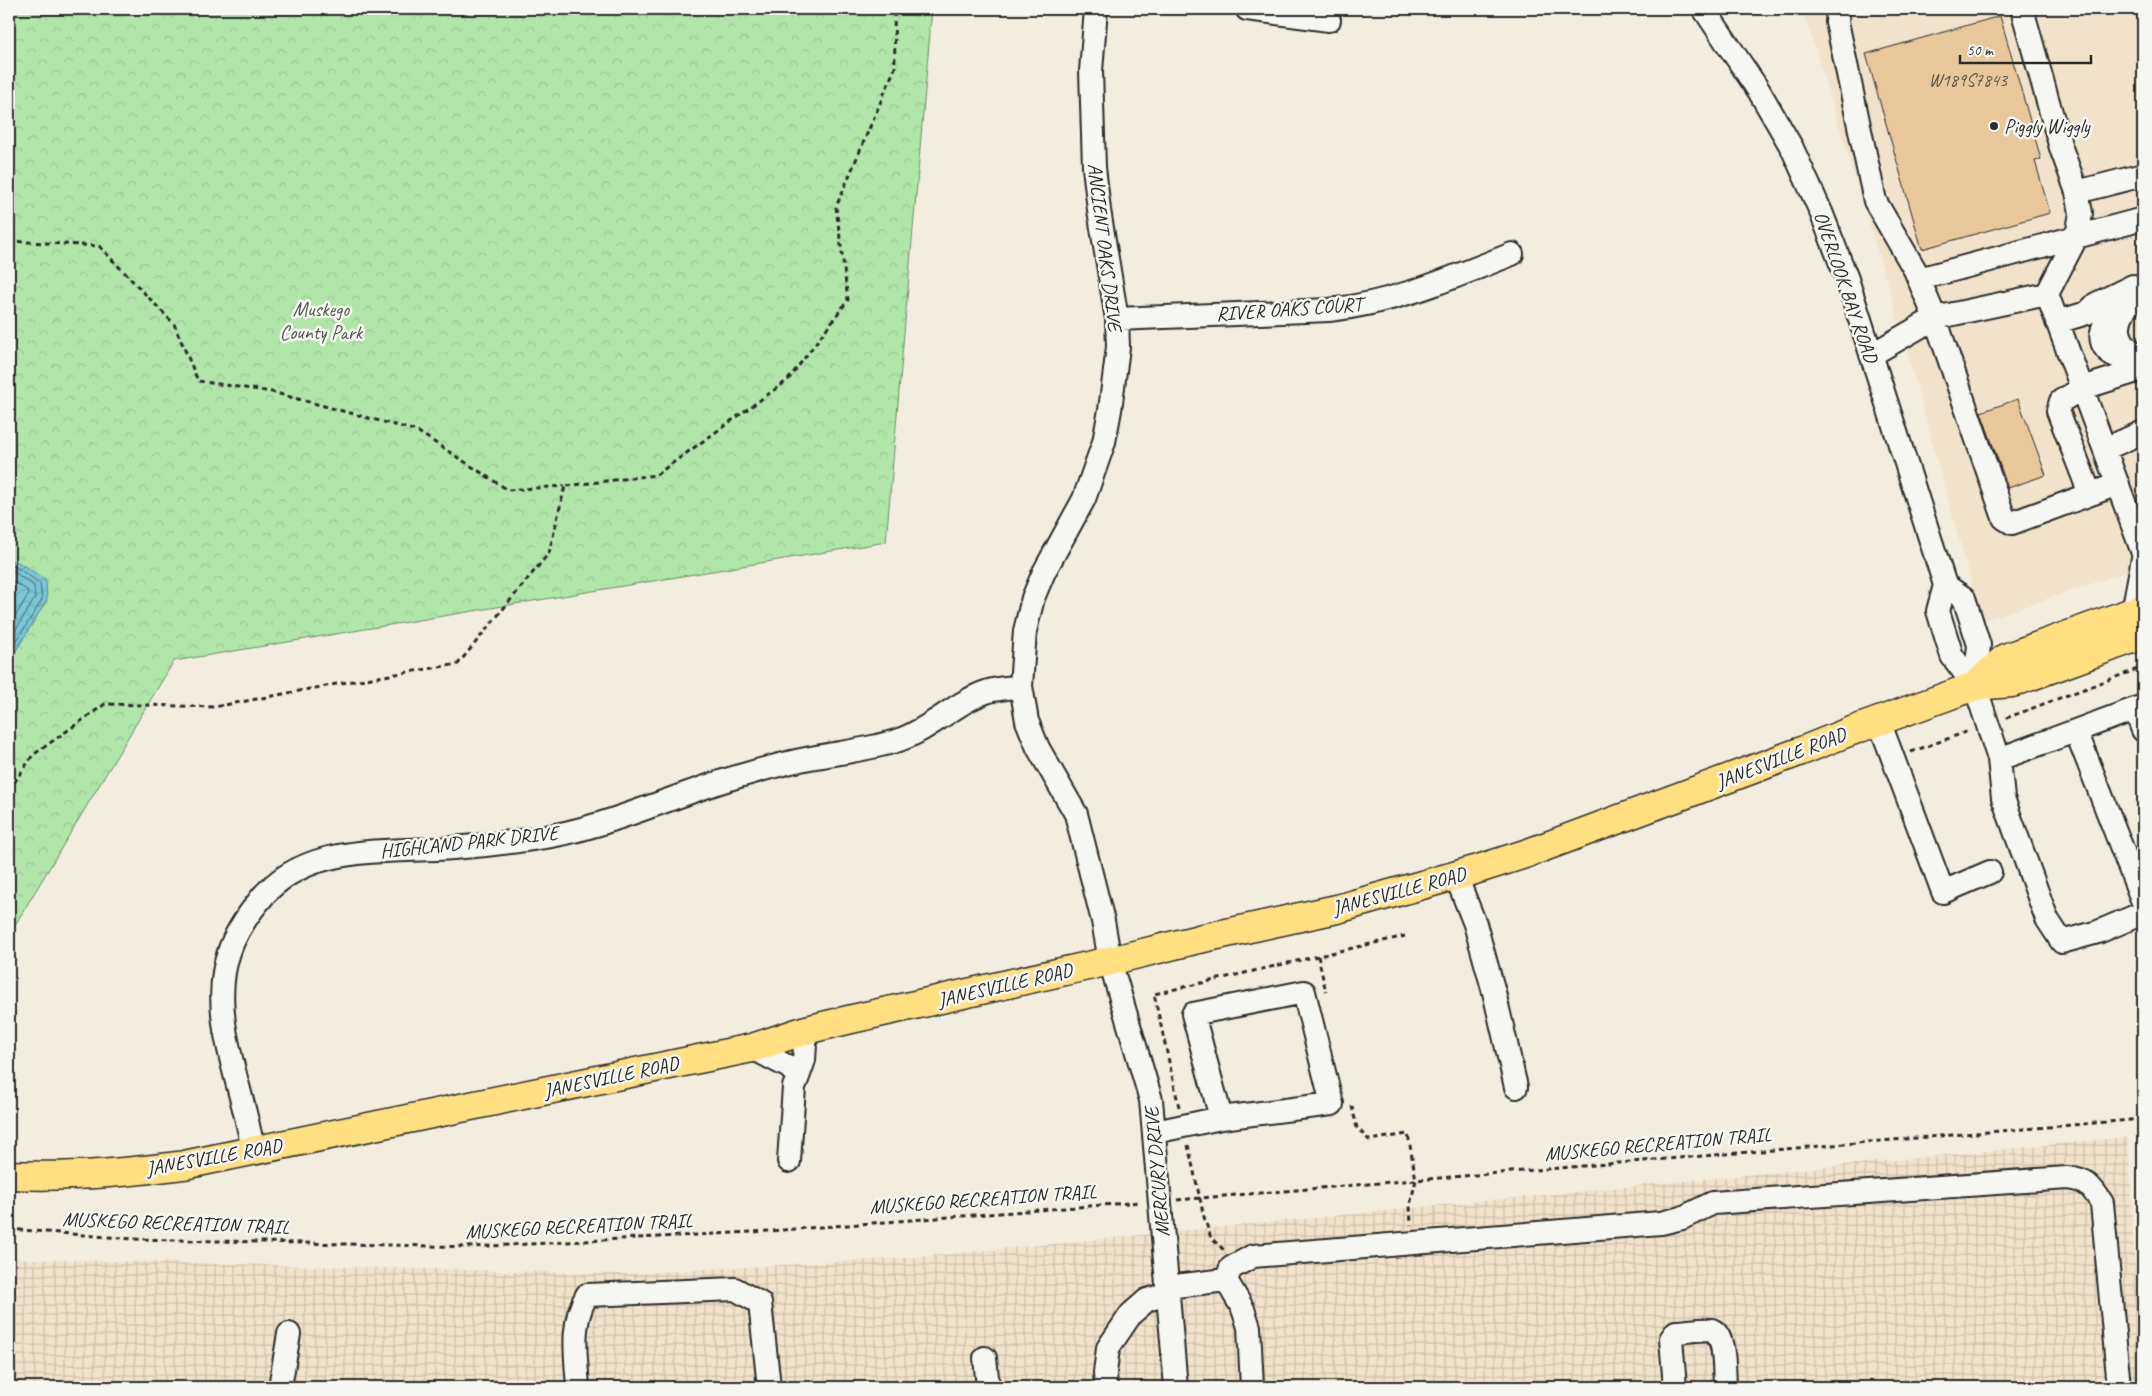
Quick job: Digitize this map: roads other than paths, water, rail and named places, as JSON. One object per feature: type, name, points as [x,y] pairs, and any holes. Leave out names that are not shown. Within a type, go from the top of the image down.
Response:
[{"type":"main road","name":"JANESVILLE ROAD","points":[[9,1175],[63,1176],[133,1172],[184,1165],[254,1151],[752,1048],[806,1030],[1337,909],[1456,876],[1528,853],[1975,686],[2005,658],[2140,618]]},
{"type":"street","name":"ANCIENT OAKS DRIVE","points":[[1096,9],[1091,71],[1094,167],[1117,319],[1116,356],[1104,442],[1084,499],[1044,572],[1033,598],[1025,631],[1021,686],[1027,721],[1038,748],[1076,814],[1110,961]]},
{"type":"street","points":[[1248,9],[1329,20]]},
{"type":"street","name":"OVERLOOK BAY ROAD","points":[[1704,9],[1747,71],[1792,148],[1821,212],[1847,280],[1945,585],[1964,598],[1979,645],[1975,686]]},
{"type":"street","points":[[1838,9],[1837,22],[1875,201],[1919,279],[1935,318],[2004,518],[2012,523],[2118,484]]},
{"type":"street","points":[[2022,9],[2061,148],[2077,192],[2081,214],[2077,236],[2047,294],[2143,553]]},
{"type":"street","points":[[2077,192],[2143,174]]},
{"type":"street","points":[[1919,279],[2143,219]]},
{"type":"street","name":"RIVER OAKS COURT","points":[[1117,319],[1320,310],[1362,306],[1418,291],[1512,254]]},
{"type":"street","points":[[2057,322],[2087,313],[2096,304],[2141,289]]},
{"type":"street","points":[[2141,289],[2112,314],[2102,331],[2101,342],[2108,353],[2119,359],[2132,360],[2143,357]]},
{"type":"street","points":[[1870,355],[1935,318],[2047,294]]},
{"type":"street","points":[[2087,313],[2090,328],[2105,364],[2114,377]]},
{"type":"street","points":[[2090,494],[2058,411],[2061,401],[2083,388],[2143,369]]},
{"type":"street","points":[[2105,449],[2143,432]]},
{"type":"street","points":[[2140,618],[2143,558]]},
{"type":"street","name":"HIGHLAND PARK DRIVE","points":[[254,1151],[223,1013],[222,979],[229,951],[241,926],[261,898],[285,877],[308,864],[340,855],[472,846],[534,839],[580,829],[645,810],[741,775],[816,757],[862,750],[902,739],[989,691],[1021,686]]},
{"type":"street","points":[[1975,686],[1999,759],[2003,798],[2047,919],[2062,942],[2098,932],[2143,913]]},
{"type":"street","points":[[1999,759],[2139,707],[2143,730]]},
{"type":"street","points":[[1879,721],[1943,892],[1990,872]]},
{"type":"street","points":[[2076,731],[2143,902]]},
{"type":"street","points":[[1456,876],[1475,924],[1516,1087]]},
{"type":"street","name":"MERCURY DRIVE","points":[[1110,961],[1151,1100],[1176,1387]]},
{"type":"street","points":[[1155,1132],[1221,1118],[1332,1104],[1304,992],[1193,1014],[1221,1118]]},
{"type":"street","points":[[789,1161],[794,1087],[804,1060],[806,1030]]},
{"type":"street","points":[[752,1048],[788,1068],[798,1077]]},
{"type":"street","points":[[1226,1280],[1231,1268],[1253,1256],[1661,1223],[1682,1218],[1713,1203],[2067,1178],[2082,1180],[2092,1188],[2102,1203],[2119,1387]]},
{"type":"street","points":[[1106,1387],[1105,1373],[1108,1348],[1131,1314],[1147,1300],[1168,1291],[1226,1280]]},
{"type":"street","points":[[1226,1280],[1243,1309],[1249,1326],[1252,1387]]},
{"type":"street","points":[[578,1387],[575,1344],[579,1310],[587,1295],[735,1289],[760,1303],[769,1387]]},
{"type":"street","points":[[1675,1387],[1671,1339],[1676,1332],[1711,1330],[1718,1335],[1722,1344],[1725,1387]]},
{"type":"street","points":[[280,1387],[289,1334]]},
{"type":"street","points":[[985,1358],[988,1387]]},
{"type":"water","points":[[9,560],[18,562],[46,580],[47,600],[9,662]]},
{"type":"place","name":"Piggly Wiggly","points":[[1994,126]]},
{"type":"park label","name":"Muskego County Park","points":[[321,320]]}]
